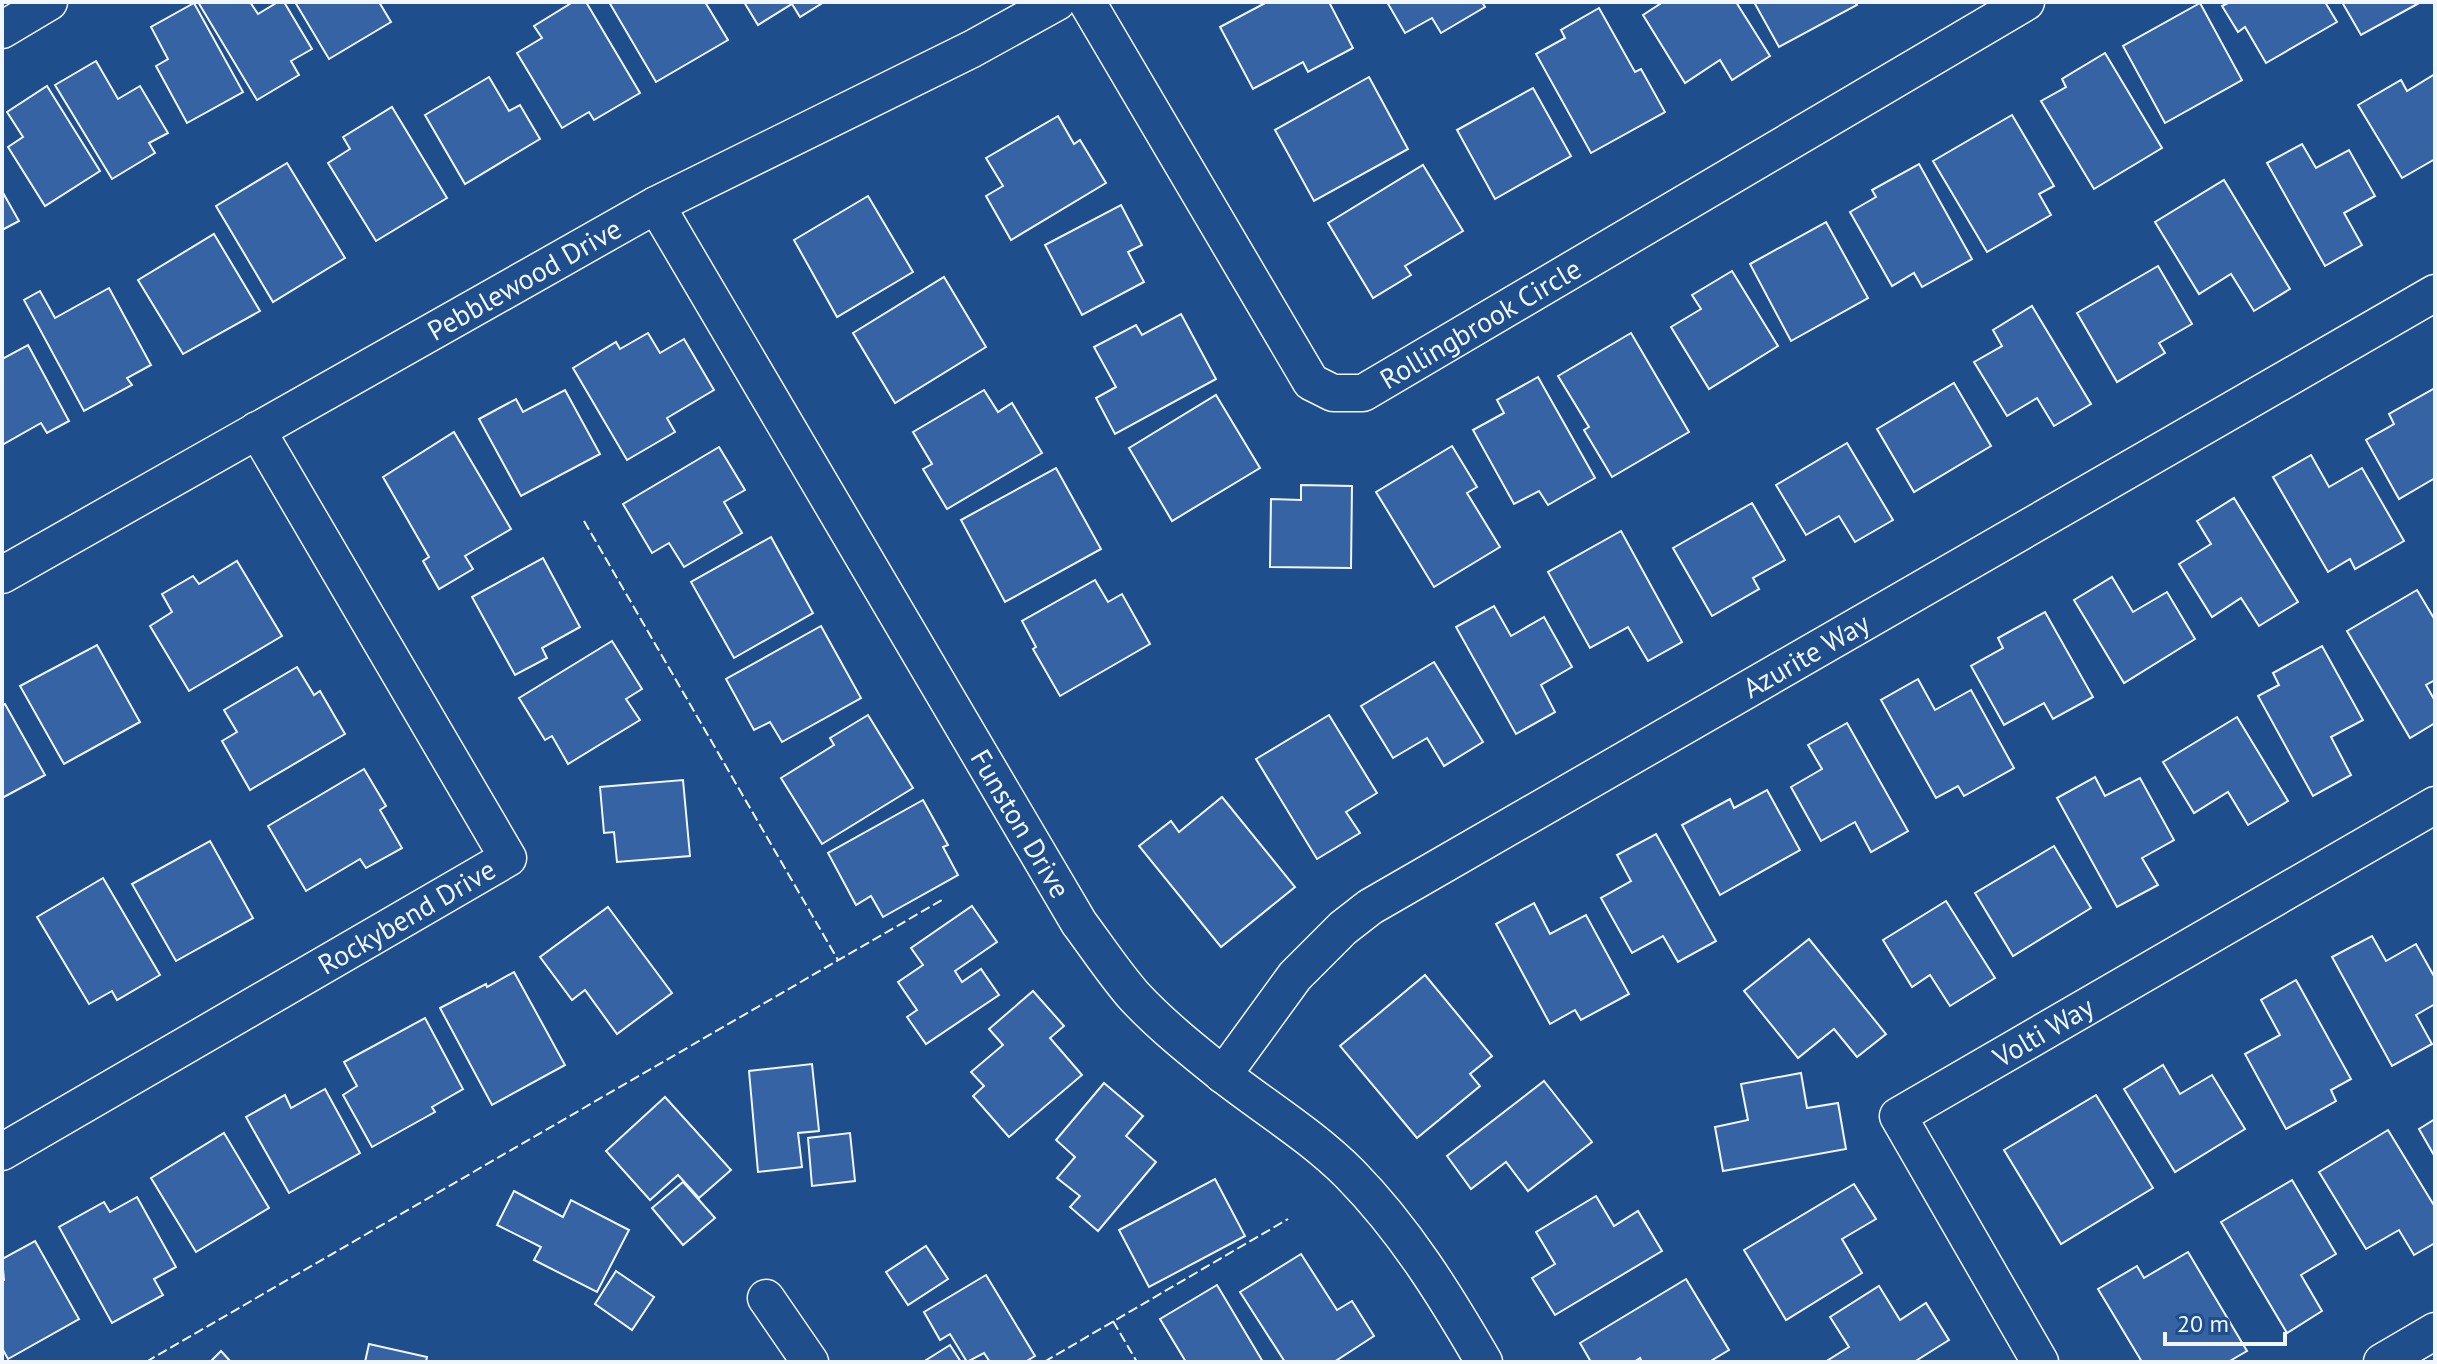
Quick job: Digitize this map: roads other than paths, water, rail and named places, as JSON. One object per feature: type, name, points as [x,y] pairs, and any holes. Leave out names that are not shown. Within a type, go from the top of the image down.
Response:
[{"type":"street","points":[[2,30],[49,2]]},
{"type":"street","name":"Pebblewood Drive","points":[[2,575],[656,205],[972,49],[1057,2]]},
{"type":"street","name":"Rollingbrook Circle","points":[[1087,2],[1311,382],[1333,393],[1363,393],[2026,2]]},
{"type":"street","name":"Funston Drive","points":[[656,205],[1079,923],[1135,996],[1179,1038],[1223,1075],[1298,1128],[1350,1174],[1396,1226],[1437,1282],[1476,1359]]},
{"type":"street","name":"Azurite Way","points":[[1223,1075],[1295,976],[1343,928],[1370,907],[2435,293]]},
{"type":"street","name":"Rockybend Drive","points":[[2,1152],[508,858],[257,430]]},
{"type":"street","name":"Volti Way","points":[[2040,1362],[1898,1116],[2435,805]]},
{"type":"street","points":[[766,1298],[810,1362]]},
{"type":"street","points":[[2382,1362],[2435,1331]]}]
